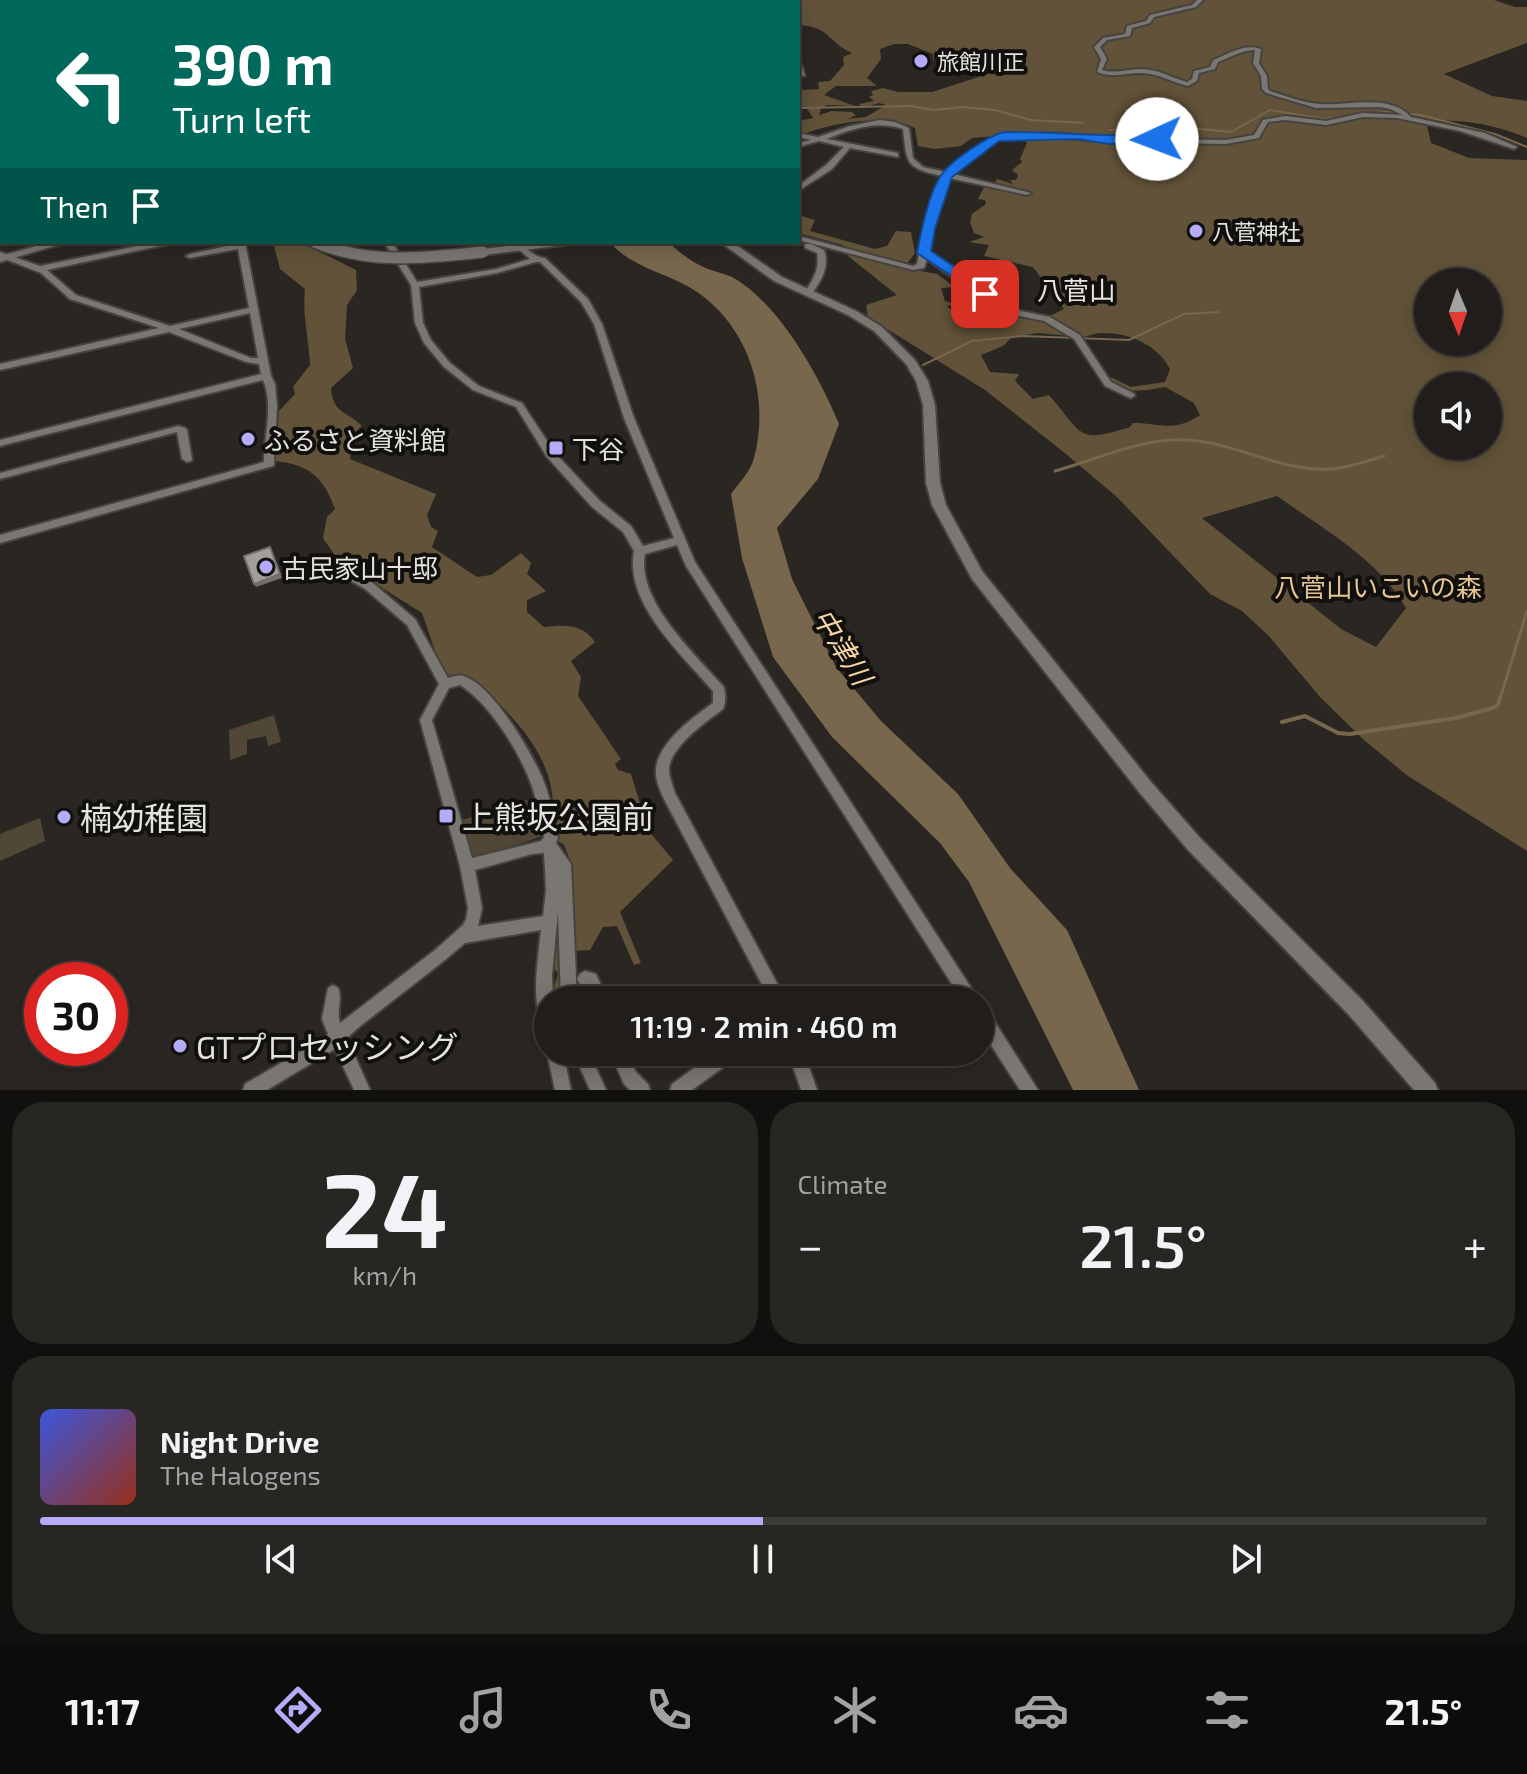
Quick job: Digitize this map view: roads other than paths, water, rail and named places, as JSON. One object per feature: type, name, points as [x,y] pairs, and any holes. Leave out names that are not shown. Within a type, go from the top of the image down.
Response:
[{"type":"street","points":[[1200,0],[1194,6],[1152,16],[1148,22],[1129,27],[1126,35],[1105,39],[1097,47],[1104,59],[1098,70],[1117,76],[1133,71],[1159,73],[1188,84],[1195,80],[1196,72],[1213,68],[1215,61],[1253,47],[1258,49],[1256,63],[1263,72],[1268,92],[1322,106],[1359,104],[1486,134],[1514,147]]},
{"type":"street","points":[[800,68],[803,75]]},
{"type":"street","points":[[800,241],[913,268],[921,266],[928,228],[946,176],[995,138],[1004,135],[1226,142],[1257,137],[1265,121],[1275,118],[1322,123],[1361,115],[1408,116]]},
{"type":"street","points":[[800,145],[861,125],[898,124],[907,130],[909,154],[914,164],[929,172],[1027,193]]},
{"type":"street","points":[[800,135],[895,155]]},
{"type":"street","points":[[800,188],[829,167],[848,146]]},
{"type":"street","points":[[800,241],[823,256],[819,278],[808,293]]},
{"type":"street","points":[[2,256],[54,244]]},
{"type":"street","points":[[39,269],[159,244]]},
{"type":"street","points":[[0,539],[269,464],[268,433],[274,399],[266,376],[241,244],[195,256]]},
{"type":"street","points":[[318,244],[333,251],[365,258],[483,252],[518,245],[536,260]]},
{"type":"street","points":[[389,244],[415,285],[422,332],[447,365],[476,388],[519,405],[551,455],[596,504],[627,529],[640,551],[638,561],[642,586],[656,616],[712,681],[720,699],[719,705],[684,735],[665,758],[662,767],[669,795],[771,986]]},
{"type":"street","points":[[728,244],[764,271],[852,313],[878,329],[911,362],[922,381],[929,405],[933,483],[939,505],[970,563],[1010,619],[1195,845],[1356,1008],[1428,1090]]},
{"type":"street","points":[[924,253],[1004,310],[1047,319],[1077,337],[1108,384],[1130,395]]},
{"type":"street","points":[[2,256],[39,269],[54,278],[73,297],[169,328],[249,360],[264,362]]},
{"type":"street","points":[[415,285],[542,260],[591,310],[629,418],[690,563],[962,986]]},
{"type":"street","points":[[0,367],[253,310]]},
{"type":"street","points":[[0,443],[266,376]]},
{"type":"street","points":[[0,476],[178,429],[182,430],[187,459]]},
{"type":"street","points":[[640,551],[680,540]]},
{"type":"street","points":[[333,565],[350,578],[369,586],[411,622],[445,684]]},
{"type":"street","points":[[251,1090],[328,1045],[468,930],[475,908],[467,866],[426,720],[445,684],[456,680],[464,681],[477,692],[499,717],[532,770],[548,819],[551,838],[548,846],[555,871],[542,986]]},
{"type":"street","points":[[467,866],[548,846]]},
{"type":"street","points":[[548,846],[564,864],[568,986]]},
{"type":"street","points":[[461,936],[549,922]]},
{"type":"street","points":[[585,979],[591,979],[594,986]]},
{"type":"street","points":[[333,993],[329,1013],[362,1090]]},
{"type":"street","points":[[994,1035],[1030,1090]]},
{"type":"street","points":[[558,1066],[563,1090]]},
{"type":"street","points":[[587,1066],[598,1090]]},
{"type":"street","points":[[624,1066],[630,1078],[642,1090]]},
{"type":"street","points":[[684,1088],[707,1066]]},
{"type":"street","points":[[801,1066],[809,1090]]},
{"type":"waterway","points":[[800,108],[910,106],[934,110],[963,107],[995,110],[1031,120],[1083,123]]},
{"type":"waterway","points":[[1110,130],[1168,126],[1231,132],[1270,110],[1324,119],[1386,112],[1420,115],[1495,134],[1527,147]]},
{"type":"waterway","points":[[923,365],[972,341],[1023,336],[1129,340],[1184,314],[1218,312]]},
{"type":"waterway","points":[[1055,471],[1136,446],[1169,440],[1204,442],[1312,469],[1344,467],[1384,456]]},
{"type":"waterway","points":[[1500,699],[1527,611]]},
{"type":"waterway","points":[[1282,722],[1305,716],[1338,733],[1350,734],[1456,718],[1493,708],[1498,705],[1500,697]]},
{"type":"place","name":"旅館川正","points":[[921,61]]},
{"type":"place","name":"八菅神社","points":[[1196,231]]},
{"type":"place","name":"ふるさと資料館","points":[[248,439]]},
{"type":"place","name":"下谷","points":[[556,448]]},
{"type":"place","name":"古民家山十邸","points":[[266,567]]},
{"type":"place","name":"上熊坂公園前","points":[[446,816]]},
{"type":"place","name":"楠幼稚園","points":[[64,817]]},
{"type":"place","name":"GTプロセッシング","points":[[180,1046]]},
{"type":"district","name":"八菅山","points":[[1076,289]]},
{"type":"park label","name":"八菅山いこいの森","points":[[1378,586]]},
{"type":"water label","name":"中津川","points":[[843,646]]}]
